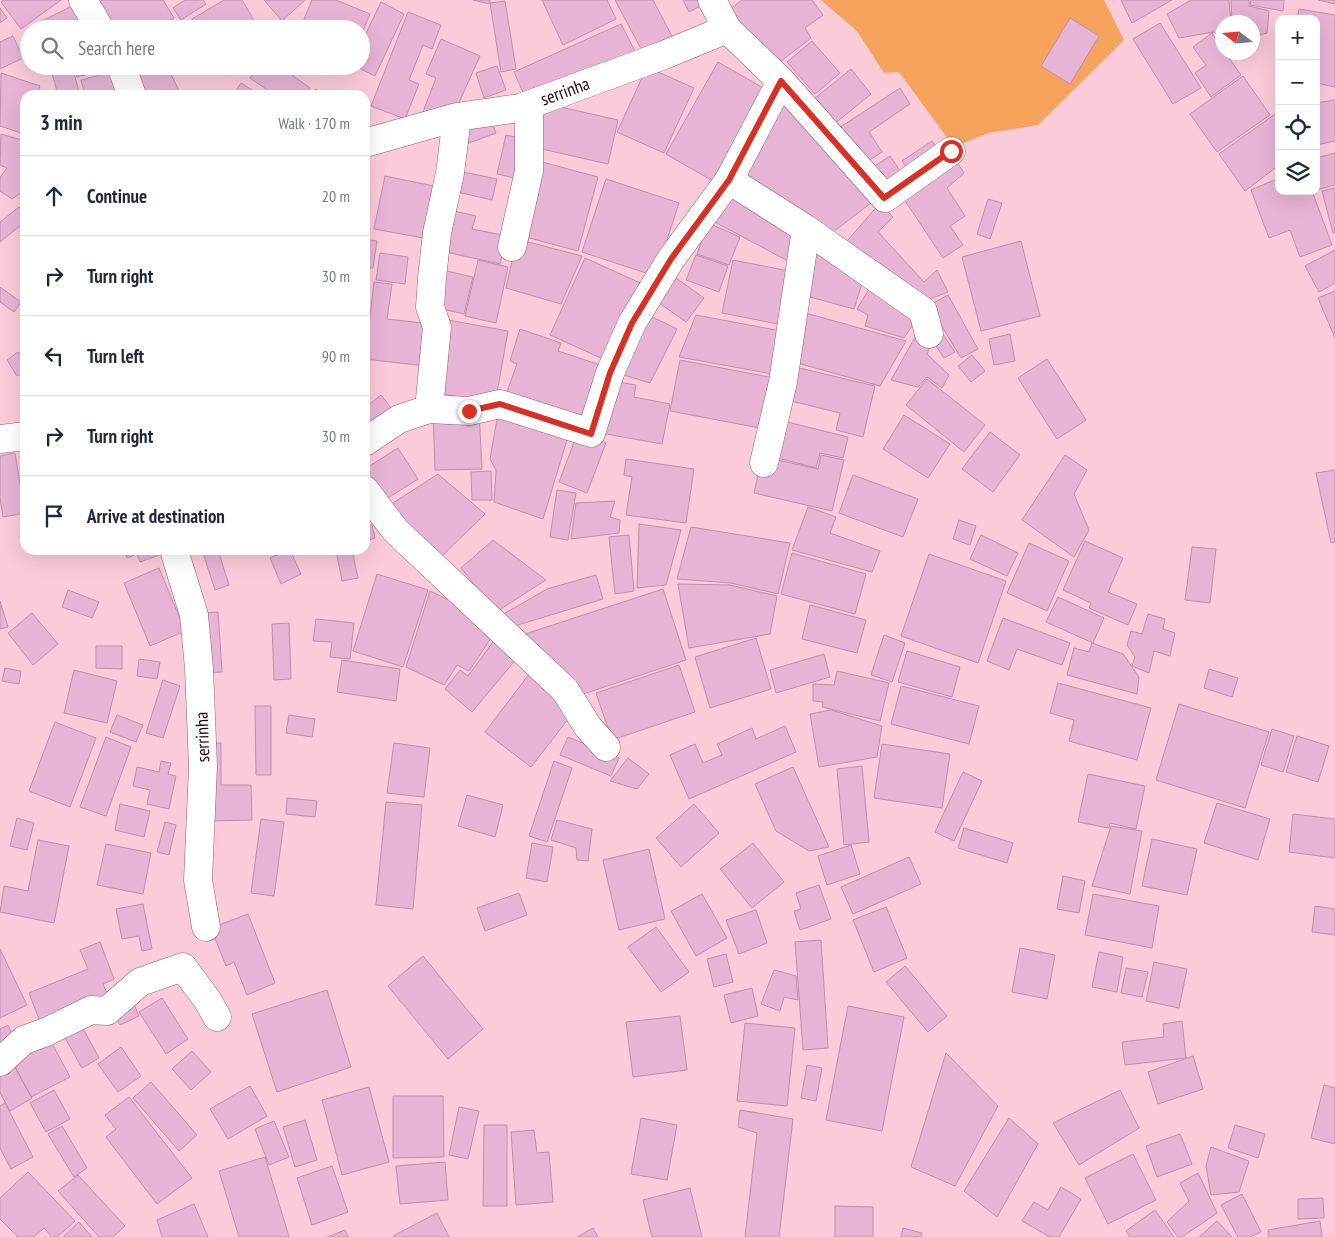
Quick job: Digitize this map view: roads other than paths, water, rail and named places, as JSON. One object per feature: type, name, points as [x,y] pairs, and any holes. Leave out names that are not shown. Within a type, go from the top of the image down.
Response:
[{"type":"street","points":[[83,0],[95,20]]},
{"type":"street","points":[[712,0],[727,30],[781,81],[884,198],[951,151]]},
{"type":"street","name":"serrinha","points":[[370,142],[457,117],[520,108],[727,30]]},
{"type":"street","points":[[124,75],[130,90]]},
{"type":"street","points":[[370,439],[399,419],[429,409],[469,411],[500,404],[591,434],[610,373],[632,323],[671,259],[729,180],[781,81]]},
{"type":"street","points":[[512,246],[529,171],[529,116],[520,108]]},
{"type":"street","points":[[429,409],[436,327],[430,308],[432,278],[437,233],[450,173],[457,117]]},
{"type":"street","points":[[729,180],[806,230],[923,311],[929,334]]},
{"type":"street","points":[[764,463],[783,382],[806,230]]},
{"type":"street","points":[[0,439],[20,437]]},
{"type":"street","points":[[370,497],[395,530],[565,690],[588,727],[606,747]]},
{"type":"street","name":"serrinha","points":[[176,555],[194,615],[199,668],[203,766],[198,880],[206,927]]},
{"type":"street","points":[[0,1062],[24,1040],[46,1032],[92,1010],[106,1011],[140,982],[183,967],[208,1001],[217,1018]]}]
